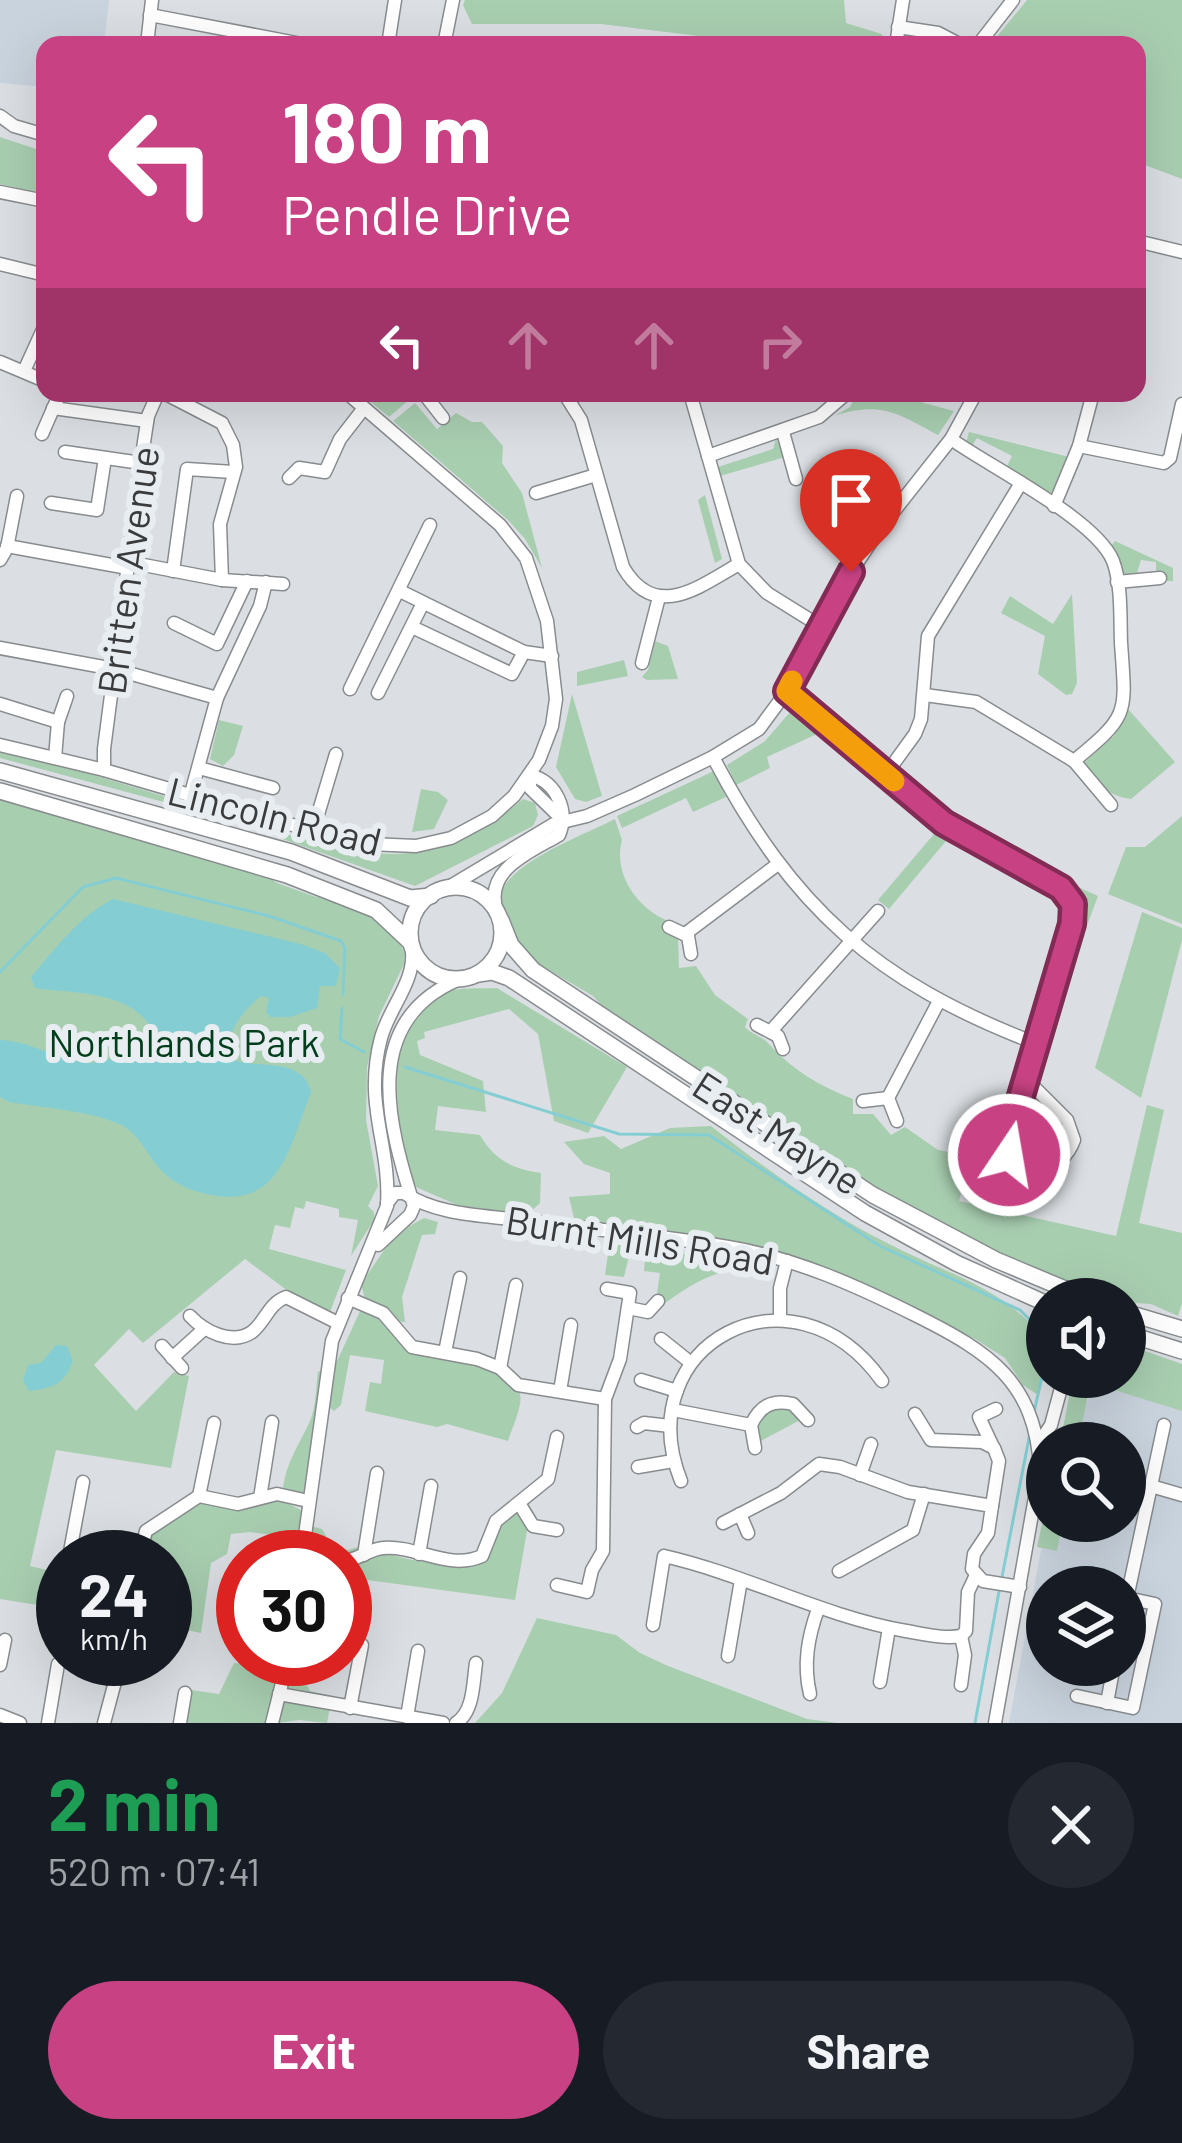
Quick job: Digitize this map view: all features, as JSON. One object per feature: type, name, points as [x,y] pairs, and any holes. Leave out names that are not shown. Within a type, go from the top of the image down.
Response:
[{"type":"main road","points":[[0,771],[291,852],[410,898],[460,887],[476,890],[499,916],[503,936],[497,956],[471,976],[430,971],[376,910],[287,875],[0,791]]},
{"type":"main road","points":[[411,946],[416,910],[438,893]]},
{"type":"main road","name":"East Mayne","points":[[499,916],[511,945],[533,970],[873,1195],[1039,1278]]},
{"type":"main road","name":"East Mayne","points":[[471,976],[492,972],[509,978],[898,1233],[1026,1294]]},
{"type":"main road","points":[[1146,1318],[1182,1329]]},
{"type":"main road","points":[[1146,1340],[1182,1351]]},
{"type":"street","points":[[389,36],[394,0]]},
{"type":"street","points":[[446,36],[453,0]]},
{"type":"street","points":[[897,36],[903,0]]},
{"type":"street","points":[[985,36],[1012,0]]},
{"type":"street","points":[[151,7],[246,36]]},
{"type":"street","points":[[898,27],[945,36]]},
{"type":"street","points":[[0,116],[36,133]]},
{"type":"street","points":[[0,192],[36,199]]},
{"type":"street","points":[[1146,243],[1182,252]]},
{"type":"street","points":[[0,264],[36,273]]},
{"type":"street","points":[[24,371],[36,345]]},
{"type":"street","points":[[0,362],[36,377]]},
{"type":"street","points":[[42,434],[56,402]]},
{"type":"street","name":"Britten Avenue","points":[[104,770],[141,463],[147,422],[157,402]]},
{"type":"street","points":[[180,402],[222,422],[237,461],[220,524],[222,580]]},
{"type":"street","points":[[357,402],[514,541],[536,584],[552,656],[555,713],[530,775],[539,776],[560,799],[563,820],[559,836],[501,874],[494,897],[499,916]]},
{"type":"street","points":[[430,402],[443,418]]},
{"type":"street","points":[[570,402],[581,420],[623,567],[637,586],[659,597],[695,590],[739,564]]},
{"type":"street","points":[[693,402],[739,564],[767,593],[820,626]]},
{"type":"street","points":[[708,456],[819,417],[836,402]]},
{"type":"street","points":[[438,893],[563,820],[613,805],[759,729],[787,691],[879,530],[951,439],[971,402]]},
{"type":"street","points":[[1054,506],[1090,402]]},
{"type":"street","points":[[1078,446],[1175,463],[1182,404]]},
{"type":"street","points":[[53,408],[147,422]]},
{"type":"street","points":[[289,478],[299,468],[322,475],[340,439],[364,409]]},
{"type":"street","points":[[783,432],[796,479]]},
{"type":"street","points":[[951,439],[1054,506],[1111,555],[1125,683],[1122,712],[1110,731],[1074,761]]},
{"type":"street","points":[[65,452],[141,463]]},
{"type":"street","points":[[51,503],[97,511],[105,458]]},
{"type":"street","points":[[173,571],[187,470],[232,472]]},
{"type":"street","points":[[536,493],[596,475]]},
{"type":"street","points":[[886,774],[915,734],[925,695],[928,636],[1021,483]]},
{"type":"street","points":[[0,560],[17,496]]},
{"type":"street","points":[[350,689],[430,525]]},
{"type":"street","points":[[7,546],[222,580],[283,584]]},
{"type":"street","points":[[1117,582],[1160,578]]},
{"type":"street","points":[[174,623],[217,644],[247,581]]},
{"type":"street","points":[[190,796],[217,698],[266,582]]},
{"type":"street","points":[[400,590],[524,652],[552,656]]},
{"type":"street","points":[[642,663],[659,597]]},
{"type":"street","points":[[378,693],[423,603]]},
{"type":"street","points":[[412,628],[512,674],[524,652]]},
{"type":"street","points":[[0,647],[114,669],[217,698]]},
{"type":"street","points":[[363,661],[388,673]]},
{"type":"street","points":[[787,691],[958,833],[1071,897],[1072,924],[1006,1150]]},
{"type":"street","points":[[925,695],[976,702],[1074,761],[1111,805]]},
{"type":"street","points":[[55,758],[58,722],[67,696]]},
{"type":"street","points":[[0,704],[58,722]]},
{"type":"street","name":"Lincoln Road","points":[[0,745],[369,844],[435,843],[468,831],[492,816],[530,775]]},
{"type":"street","points":[[313,831],[336,754]]},
{"type":"street","points":[[713,757],[778,864],[851,942],[938,1003],[1035,1042]]},
{"type":"street","points":[[199,769],[273,788]]},
{"type":"street","points":[[685,934],[778,864]]},
{"type":"street","points":[[772,1031],[878,911]]},
{"type":"street","points":[[669,927],[685,934],[691,954]]},
{"type":"street","points":[[406,1218],[392,1216],[387,1204],[375,1119],[375,1074],[385,1025],[411,971],[411,946]]},
{"type":"street","points":[[367,1261],[413,1210],[388,1112],[395,1052],[419,1002],[471,976]]},
{"type":"street","points":[[896,1121],[888,1098],[938,1003]]},
{"type":"street","points":[[757,1025],[772,1031],[783,1049]]},
{"type":"street","points":[[1006,1150],[1018,1162],[1047,1168],[1065,1160],[1074,1140],[1067,1120],[1026,1079]]},
{"type":"street","points":[[862,1102],[888,1098]]},
{"type":"street","points":[[989,1153],[1006,1150]]},
{"type":"street","points":[[305,1530],[332,1341],[387,1204],[395,1193],[412,1198]]},
{"type":"street","name":"Burnt Mills Road","points":[[412,1198],[455,1212],[712,1244],[787,1261],[878,1296],[957,1336],[1003,1371],[1034,1422]]},
{"type":"street","name":"Burnt Mills Road","points":[[406,1218],[455,1212]]},
{"type":"street","points":[[780,1320],[780,1288],[787,1261]]},
{"type":"street","points":[[445,1352],[460,1278]]},
{"type":"street","points":[[500,1368],[516,1286]]},
{"type":"street","points":[[608,1289],[648,1312],[658,1301]]},
{"type":"street","points":[[190,1316],[203,1330],[249,1334],[274,1303],[286,1297],[338,1323]]},
{"type":"street","points":[[348,1298],[383,1313],[412,1347],[500,1368],[518,1385],[605,1399]]},
{"type":"street","points":[[557,1585],[584,1593],[589,1589],[604,1542],[605,1399],[620,1359],[629,1301]]},
{"type":"street","points":[[681,1481],[673,1461],[670,1426],[677,1391],[692,1363],[736,1329],[780,1320],[806,1324],[838,1336],[866,1359],[882,1382]]},
{"type":"street","points":[[560,1390],[571,1325]]},
{"type":"street","points":[[172,1357],[203,1330]]},
{"type":"street","points":[[661,1339],[692,1363]]},
{"type":"street","points":[[640,1380],[677,1391]]},
{"type":"street","points":[[755,1448],[751,1425],[756,1414],[772,1402],[793,1404],[808,1420]]},
{"type":"street","points":[[961,1685],[968,1592],[976,1575],[974,1554],[988,1533],[999,1461],[973,1419],[996,1409]]},
{"type":"street","points":[[673,1410],[751,1425]]},
{"type":"street","points":[[915,1414],[926,1435],[936,1442],[976,1441],[994,1448]]},
{"type":"street","points":[[260,1498],[272,1422]]},
{"type":"street","points":[[148,1530],[199,1496],[214,1423]]},
{"type":"street","points":[[637,1427],[644,1423],[670,1426]]},
{"type":"street","points":[[1134,1566],[1164,1425]]},
{"type":"street","points":[[372,1552],[386,1547],[461,1561],[477,1558],[485,1551],[496,1521],[548,1479],[557,1437]]},
{"type":"street","points":[[860,1475],[871,1444]]},
{"type":"street","points":[[638,1467],[673,1461]]},
{"type":"street","points":[[723,1523],[794,1484],[819,1464],[924,1494],[992,1505]]},
{"type":"street","points":[[368,1530],[377,1473]]},
{"type":"street","points":[[74,1530],[83,1482]]},
{"type":"street","points":[[419,1554],[431,1486]]},
{"type":"street","points":[[1151,1486],[1182,1495]]},
{"type":"street","points":[[199,1496],[238,1504],[288,1494],[308,1502]]},
{"type":"street","points":[[839,1571],[914,1530],[924,1494]]},
{"type":"street","points":[[519,1503],[533,1526],[557,1530]]},
{"type":"street","points":[[740,1514],[748,1533]]},
{"type":"street","name":"Burnt Mills Road","points":[[995,1723],[1013,1586],[1026,1537]]},
{"type":"street","points":[[652,1625],[664,1556],[704,1565],[854,1622],[962,1636]]},
{"type":"street","points":[[976,1575],[1013,1586]]},
{"type":"street","points":[[728,1656],[741,1580]]},
{"type":"street","points":[[1146,1604],[1155,1604],[1146,1647]]},
{"type":"street","points":[[810,1694],[805,1674],[809,1633],[818,1609]]},
{"type":"street","points":[[880,1682],[889,1628]]},
{"type":"street","points":[[0,1665],[5,1640]]},
{"type":"street","points":[[407,1717],[418,1651]]},
{"type":"street","points":[[456,1723],[469,1708],[476,1663]]},
{"type":"street","points":[[48,1723],[54,1686]]},
{"type":"street","points":[[104,1723],[114,1686]]},
{"type":"street","points":[[272,1723],[281,1686]]},
{"type":"street","points":[[350,1708],[354,1686]]},
{"type":"street","points":[[1107,1703],[1110,1686]]},
{"type":"street","points":[[1077,1696],[1133,1708],[1138,1686]]},
{"type":"street","points":[[180,1723],[185,1693]]},
{"type":"street","points":[[279,1694],[443,1723]]},
{"type":"street","points":[[1,1719],[20,1723]]},
{"type":"shaded area","points":[[0,0],[109,0],[105,36],[36,36],[36,86],[0,83]]},
{"type":"shaded area","points":[[1089,1398],[1143,1398],[1182,1408],[1182,1723],[1009,1723],[1026,1631],[1026,1686],[1146,1686],[1146,1566],[1038,1566],[1043,1542],[1146,1542],[1146,1422],[1080,1422]]},
{"type":"green space","points":[[465,0],[844,0],[846,23],[882,36],[699,36],[601,24],[472,24]]},
{"type":"green space","points":[[1027,0],[1182,0],[1182,179],[1146,165],[1146,36],[997,36]]},
{"type":"green space","points":[[0,137],[36,149],[36,193],[0,184]]},
{"type":"green space","points":[[371,402],[406,402],[389,417]]},
{"type":"green space","points":[[852,402],[920,402],[954,411],[938,435],[888,412],[864,410],[834,416]]},
{"type":"green space","points":[[415,403],[437,429],[456,413],[482,422],[503,446],[502,463],[522,493],[542,568],[509,521],[393,421]]},
{"type":"green space","points":[[969,432],[1069,457],[1054,492],[1007,466],[1012,456],[977,438],[972,446],[966,443]]},
{"type":"green space","points":[[776,439],[785,457],[720,476],[718,467],[773,449]]},
{"type":"green space","points":[[705,495],[722,559],[715,563],[698,500]]},
{"type":"green space","points":[[1115,541],[1173,568],[1173,581],[1156,576],[1156,562],[1141,560],[1136,576],[1125,577],[1111,546]]},
{"type":"green space","points":[[1072,594],[1077,683],[1072,694],[1066,695],[1038,674],[1045,636],[1001,613],[1010,596],[1053,624]]},
{"type":"green space","points":[[655,641],[668,646],[678,679],[642,677]]},
{"type":"green space","points":[[624,660],[628,676],[577,686],[577,672]]},
{"type":"green space","points":[[572,694],[602,796],[586,802],[575,799],[556,767]]},
{"type":"green space","points":[[1128,709],[1175,762],[1131,799],[1109,792],[1083,764],[1114,736]]},
{"type":"green space","points":[[791,711],[817,734],[767,757],[770,768],[736,785],[727,765],[765,741]]},
{"type":"green space","points":[[219,720],[243,726],[234,755],[223,766],[210,759]]},
{"type":"green space","points":[[0,747],[200,807],[160,801],[0,758]]},
{"type":"green space","points":[[714,771],[726,797],[693,812],[686,798],[622,828],[617,816]]},
{"type":"green space","points":[[421,789],[438,792],[448,800],[434,829],[412,832]]},
{"type":"green space","name":"Northlands Park","points":[[0,798],[262,873],[316,897],[333,898],[374,916],[397,936],[405,954],[379,1016],[367,1067],[366,1120],[378,1186],[368,1206],[374,1220],[351,1256],[358,1220],[339,1217],[339,1209],[306,1201],[304,1209],[295,1207],[290,1228],[275,1225],[269,1249],[346,1270],[330,1312],[300,1300],[245,1259],[143,1343],[129,1329],[94,1365],[136,1411],[174,1372],[189,1376],[171,1468],[56,1450],[30,1566],[36,1567],[36,1605],[0,1599]]},
{"type":"green space","points":[[523,799],[535,803],[538,815],[533,826],[415,886],[277,837],[280,832],[378,853],[435,849],[493,822]]},
{"type":"green space","points":[[1182,816],[1182,924],[1108,894],[1126,847],[1145,847]]},
{"type":"green space","points":[[615,819],[629,888],[645,907],[666,920],[662,931],[678,938],[679,968],[696,966],[715,995],[748,1019],[748,1030],[807,1076],[853,1099],[853,1114],[873,1114],[891,1135],[905,1127],[938,1150],[960,1154],[968,1164],[959,1201],[1116,1236],[1147,1105],[1164,1110],[1139,1223],[1182,1233],[1178,1316],[1146,1304],[1146,1278],[1055,1278],[1002,1257],[884,1195],[606,1010],[593,996],[527,957],[515,940],[499,896],[518,872]]},
{"type":"green space","points":[[934,834],[946,841],[889,909],[878,900]]},
{"type":"green space","points":[[1063,880],[1098,896],[1079,947],[1071,945],[1082,908]]},
{"type":"green space","points":[[1142,912],[1182,928],[1182,940],[1141,1098],[1095,1068]]},
{"type":"green space","points":[[497,988],[627,1067],[588,1133],[554,1121],[538,1034],[509,1009],[424,1032],[425,1038],[417,1041],[420,1055],[483,1081],[486,1112],[438,1106],[435,1130],[480,1135],[505,1162],[541,1173],[540,1203],[527,1215],[457,1205],[416,1187],[398,1108],[401,1048],[410,1023],[426,1003],[449,991]]},
{"type":"green space","points":[[1026,1096],[1060,1120],[1071,1138],[1055,1163],[1034,1163],[1011,1146]]},
{"type":"green space","points":[[711,1126],[843,1219],[1010,1305],[1026,1318],[1026,1387],[1005,1358],[975,1339],[801,1261],[602,1230],[574,1218],[569,1197],[610,1194],[610,1173],[584,1164],[564,1142],[604,1136],[621,1149],[670,1128]]},
{"type":"green space","points":[[424,1218],[438,1222],[435,1234],[422,1235],[402,1297],[405,1322],[391,1321],[381,1307],[365,1299],[361,1284],[395,1234]]},
{"type":"green space","points":[[610,1240],[772,1269],[715,1274],[664,1304],[657,1293],[660,1273],[644,1271],[645,1258],[629,1256],[624,1277],[605,1275]]},
{"type":"green space","points":[[361,1309],[384,1318],[408,1351],[472,1362],[514,1383],[520,1405],[508,1441],[447,1424],[437,1427],[365,1411],[370,1382],[381,1384],[384,1360],[350,1355],[341,1405],[334,1411],[325,1404],[332,1372]]},
{"type":"green space","points":[[1146,1351],[1182,1364],[1182,1411],[1140,1398],[1146,1398]]},
{"type":"green space","points":[[318,1371],[324,1373],[306,1489],[303,1496],[288,1494],[283,1487],[285,1478],[312,1415]]},
{"type":"green space","points":[[1069,1398],[1087,1398],[1082,1422],[1064,1422]]},
{"type":"green space","points":[[772,1407],[785,1407],[804,1418],[757,1443],[757,1422]]},
{"type":"green space","points":[[199,1496],[234,1505],[278,1501],[305,1513],[303,1530],[216,1530],[216,1560],[211,1563],[201,1633],[192,1631],[192,1530],[148,1530]]},
{"type":"green space","points":[[519,1509],[528,1525],[515,1600],[372,1581],[372,1548],[436,1563],[473,1562],[485,1559],[500,1527]]},
{"type":"green space","points":[[1038,1542],[1059,1542],[1057,1551],[1037,1547]]},
{"type":"green space","points":[[537,1618],[616,1635],[668,1666],[807,1719],[838,1723],[475,1723],[502,1693]]},
{"type":"green space","points":[[223,1686],[277,1686],[269,1723],[182,1723],[191,1690],[219,1694]]},
{"type":"green space","points":[[286,1686],[307,1686],[310,1691],[332,1696],[327,1723],[277,1723]]},
{"type":"water","points":[[113,899],[301,944],[325,953],[340,968],[336,986],[320,986],[317,1008],[290,1017],[270,1017],[266,1012],[269,998],[261,996],[232,1034],[236,1061],[291,1069],[307,1082],[311,1093],[290,1149],[270,1180],[257,1190],[217,1196],[190,1189],[166,1175],[126,1127],[0,1097],[0,1040],[90,1063],[153,1045],[219,1054],[222,1045],[216,1039],[175,1037],[153,1030],[143,1017],[116,1001],[35,988],[31,977],[59,944]]},
{"type":"water","points":[[56,1345],[67,1346],[73,1361],[70,1369],[57,1384],[29,1391],[23,1380],[28,1365],[41,1363]]},
{"type":"waterway","points":[[0,972],[83,887],[116,878],[269,916],[341,941],[345,948],[343,995]]},
{"type":"waterway","points":[[342,1008],[340,1039],[364,1052]]},
{"type":"waterway","points":[[405,1067],[619,1134],[709,1135],[880,1246],[1026,1316]]},
{"type":"waterway","points":[[1034,1412],[1037,1398]]},
{"type":"waterway","points":[[1002,1577],[1026,1454]]},
{"type":"waterway","points":[[975,1723],[1000,1586]]},
{"type":"slow traffic","points":[[792,681],[787,691],[894,781]]},
{"type":"route","points":[[851,572],[787,691],[944,823],[1061,888],[1073,904],[1072,924],[1007,1143],[1009,1155]]}]
